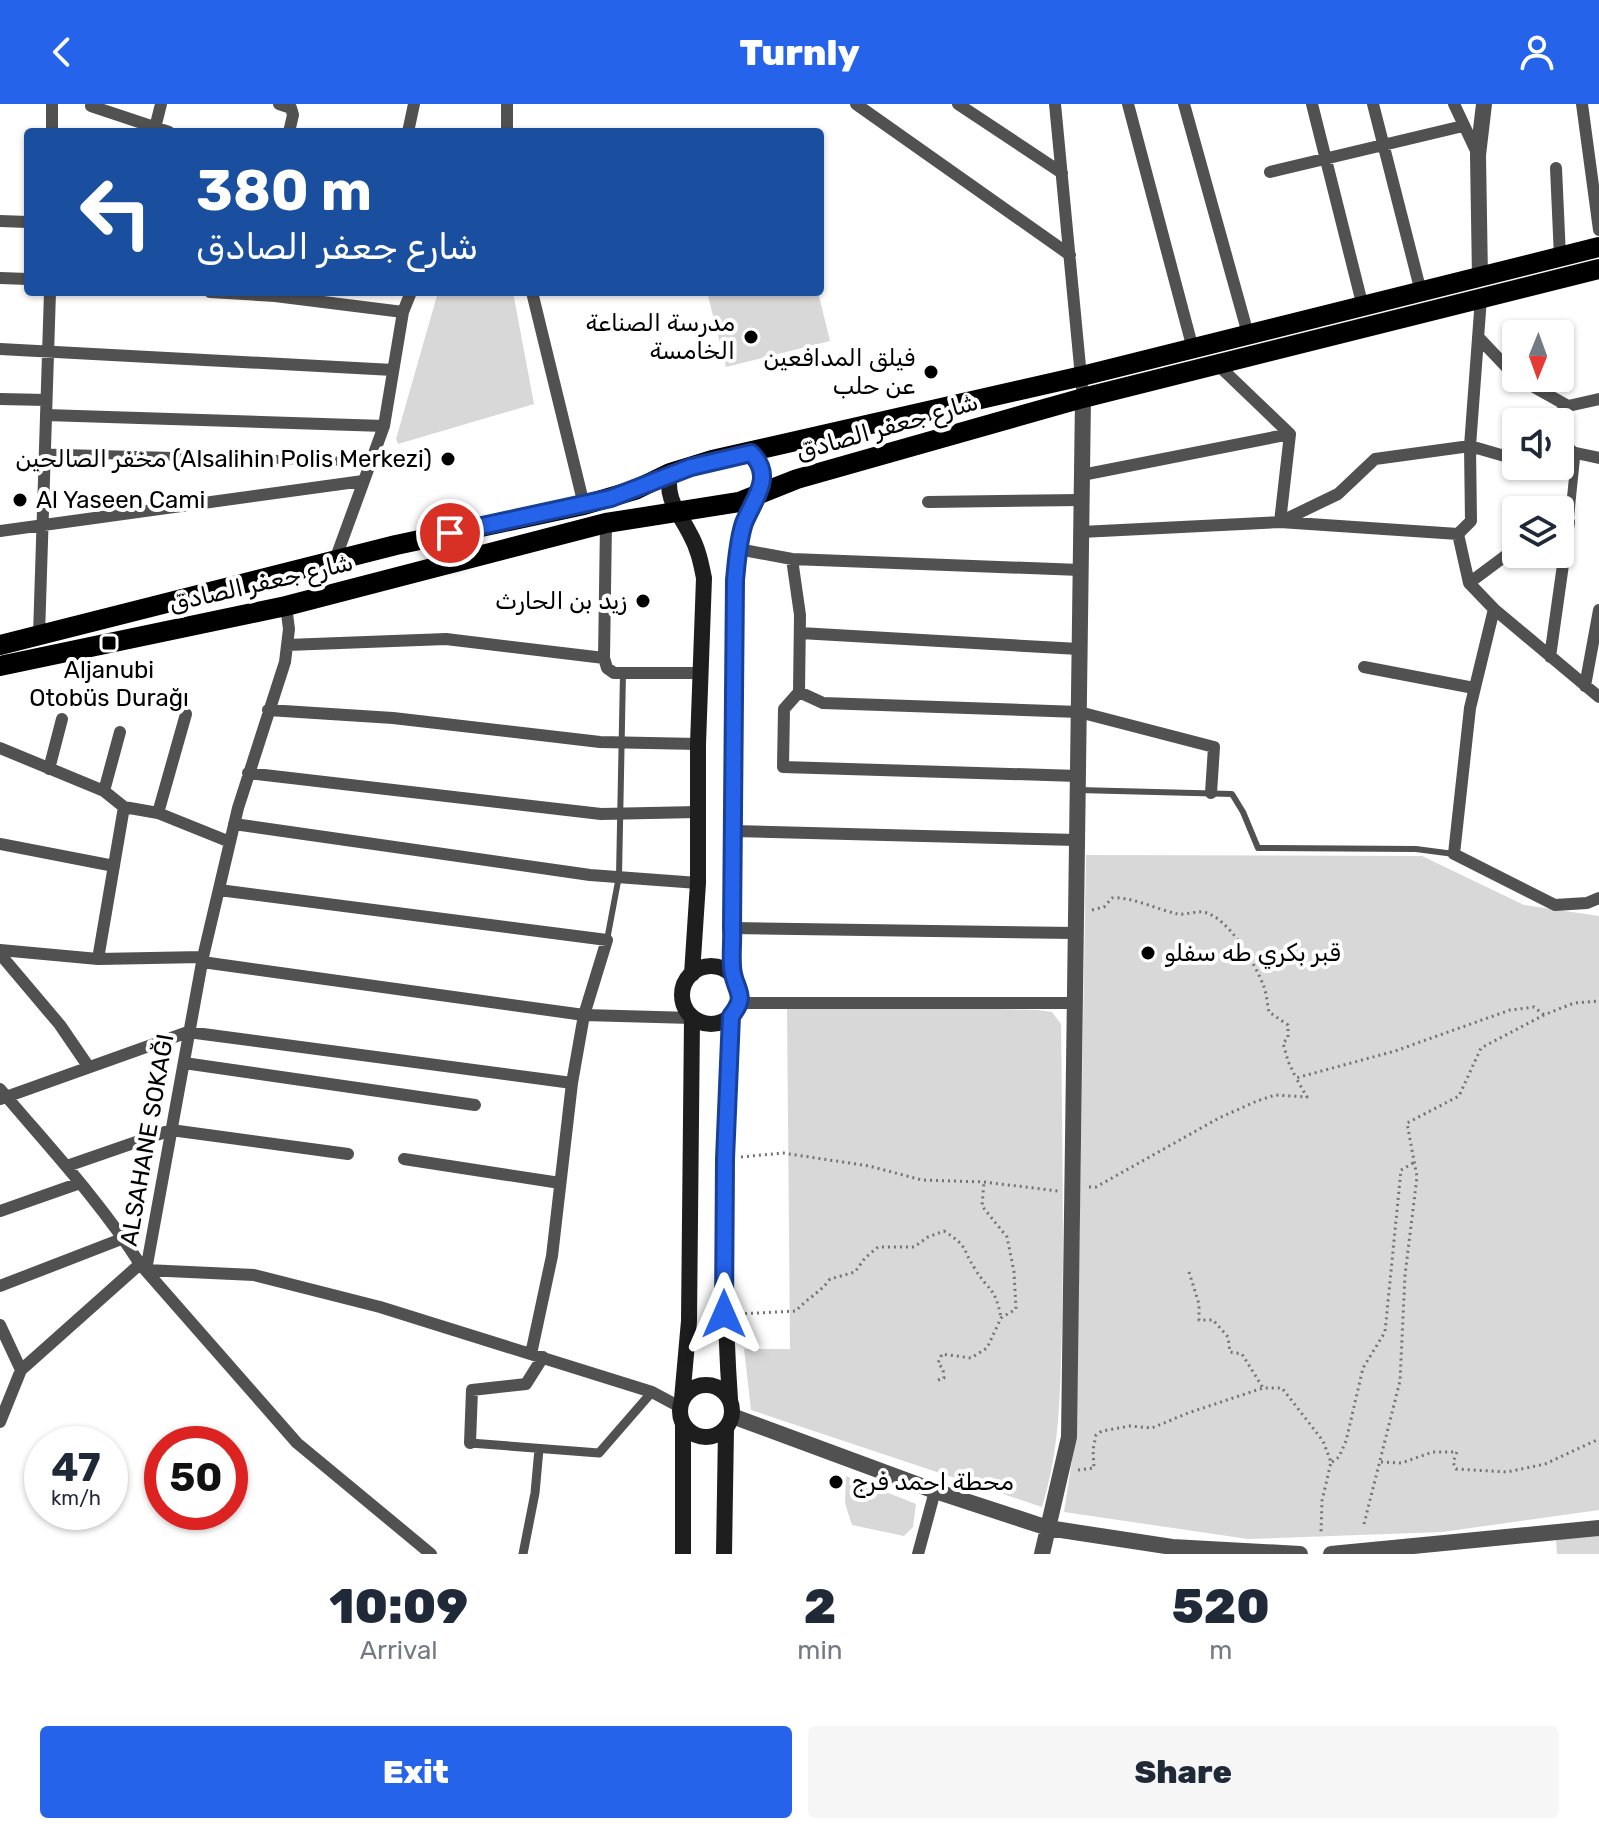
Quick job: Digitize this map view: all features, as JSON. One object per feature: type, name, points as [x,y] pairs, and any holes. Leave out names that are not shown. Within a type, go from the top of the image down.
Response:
[{"type":"main road","name":"شارع جعفر الصادق","points":[[0,666],[286,606],[606,523],[718,507],[797,479],[1083,398],[1218,365],[1480,288],[1560,257],[1599,247]]},
{"type":"main road","name":"شارع جعفر الصادق","points":[[0,645],[335,560],[584,505],[635,490],[670,473],[712,460],[1082,376],[1421,292],[1480,288],[1599,269]]},
{"type":"main road","points":[[733,977],[735,580],[744,523],[758,495],[762,472],[751,453]]},
{"type":"main road","points":[[670,473],[668,493],[699,554],[704,578],[698,744],[698,883],[692,974],[683,991],[686,1010],[692,1018],[708,1024],[716,1024],[735,1010]]},
{"type":"main road","points":[[692,974],[700,969],[718,967],[733,977],[738,985],[725,1159],[724,1314],[729,1415],[724,1554]]},
{"type":"main road","points":[[683,1554],[681,1403],[689,1321],[692,1018]]},
{"type":"main road","points":[[681,1403],[694,1387],[710,1385],[725,1392],[729,1415]]},
{"type":"main road","points":[[683,1424],[697,1436],[706,1437],[729,1415]]},
{"type":"street","points":[[52,104],[52,128]]},
{"type":"street","points":[[91,106],[155,128],[161,104]]},
{"type":"street","points":[[279,104],[291,108],[290,128]]},
{"type":"street","points":[[409,128],[414,104]]},
{"type":"street","points":[[507,104],[507,128]]},
{"type":"street","points":[[856,104],[1070,255]]},
{"type":"street","points":[[958,104],[1062,173]]},
{"type":"street","points":[[1042,1554],[1069,1437],[1083,398],[1055,104]]},
{"type":"street","points":[[1128,104],[1193,349]]},
{"type":"street","points":[[1184,104],[1248,334]]},
{"type":"street","points":[[1312,104],[1363,307]]},
{"type":"street","points":[[1373,104],[1421,292]]},
{"type":"street","points":[[1454,104],[1478,155]]},
{"type":"street","points":[[1081,532],[1280,522],[1458,534],[1471,521],[1470,446],[1480,288],[1478,155],[1484,104]]},
{"type":"street","points":[[1582,104],[1599,230]]},
{"type":"street","points":[[1270,172],[1463,126]]},
{"type":"street","points":[[1556,168],[1560,257]]},
{"type":"street","points":[[0,221],[24,222]]},
{"type":"street","points":[[0,278],[24,279]]},
{"type":"street","points":[[39,635],[50,296]]},
{"type":"street","points":[[289,296],[403,312]]},
{"type":"street","points":[[335,560],[384,426],[403,312],[409,296]]},
{"type":"street","points":[[533,296],[584,505]]},
{"type":"street","points":[[1478,337],[1502,362]]},
{"type":"street","points":[[0,349],[393,370]]},
{"type":"street","points":[[1218,365],[1290,434]]},
{"type":"street","points":[[1543,392],[1568,406]]},
{"type":"street","points":[[0,399],[46,400]]},
{"type":"street","points":[[1566,408],[1599,399]]},
{"type":"street","points":[[46,415],[384,426]]},
{"type":"street","points":[[1082,475],[1290,434]]},
{"type":"street","points":[[1280,522],[1290,434]]},
{"type":"street","points":[[1280,522],[1338,494],[1375,459],[1470,446],[1502,455]]},
{"type":"street","points":[[44,453],[370,462]]},
{"type":"street","points":[[1569,496],[1576,453],[1599,458]]},
{"type":"street","points":[[0,531],[363,481]]},
{"type":"street","points":[[928,502],[1081,500]]},
{"type":"street","points":[[606,523],[604,658],[607,668],[614,673],[700,673]]},
{"type":"street","points":[[1458,534],[1469,583],[1494,609],[1599,697]]},
{"type":"street","points":[[738,549],[792,559],[1080,570]]},
{"type":"street","points":[[1469,583],[1502,558]]},
{"type":"street","points":[[792,559],[800,615],[799,692],[784,709],[783,767],[1078,783]]},
{"type":"street","points":[[1550,657],[1560,568]]},
{"type":"street","points":[[0,1422],[6,1396],[21,1370],[143,1267],[188,1032],[234,824],[285,662],[289,629],[286,606]]},
{"type":"street","points":[[1494,609],[1470,708],[1454,854],[1555,905],[1587,903],[1599,898]]},
{"type":"street","points":[[1585,686],[1599,610]]},
{"type":"street","points":[[800,633],[1079,649]]},
{"type":"street","points":[[287,645],[446,639],[604,658]]},
{"type":"street","points":[[1364,667],[1474,688]]},
{"type":"street","points":[[799,692],[823,703],[1079,712],[1214,747],[1211,793]]},
{"type":"street","points":[[268,710],[393,718],[600,742],[698,744]]},
{"type":"street","points":[[158,813],[186,714]]},
{"type":"street","points":[[49,769],[62,719]]},
{"type":"street","points":[[104,791],[120,732]]},
{"type":"street","points":[[0,748],[104,791],[124,807],[158,813],[230,842]]},
{"type":"street","points":[[248,773],[601,814],[698,812]]},
{"type":"street","points":[[98,959],[124,807]]},
{"type":"street","points":[[234,824],[590,875],[698,883]]},
{"type":"street","points":[[733,831],[1077,840]]},
{"type":"street","points":[[0,844],[114,866]]},
{"type":"street","points":[[219,890],[607,940],[584,1015],[572,1083],[537,1356],[526,1384],[472,1390],[470,1443],[599,1453],[652,1392]]},
{"type":"street","points":[[732,928],[1076,933]]},
{"type":"street","points":[[0,952],[98,959],[203,959],[584,1015],[692,1018]]},
{"type":"street","points":[[0,952],[60,1025],[88,1066]]},
{"type":"street","points":[[735,1010],[1075,1003]]},
{"type":"street","points":[[431,1554],[297,1443],[143,1267],[67,1166],[2,1095],[188,1032],[572,1083]]},
{"type":"street","points":[[184,1063],[475,1105]]},
{"type":"street","points":[[67,1166],[171,1130],[348,1154]]},
{"type":"street","points":[[404,1159],[560,1183]]},
{"type":"street","points":[[0,1211],[80,1183]]},
{"type":"street","points":[[0,1286],[124,1238]]},
{"type":"street","points":[[143,1267],[254,1275],[380,1307],[681,1403]]},
{"type":"street","points":[[0,1325],[21,1370]]},
{"type":"street","points":[[729,1415],[935,1491],[1048,1528],[1172,1547],[1300,1554]]},
{"type":"street","points":[[523,1554],[535,1493],[539,1449]]},
{"type":"street","points":[[918,1554],[935,1491]]},
{"type":"street","points":[[1331,1554],[1599,1528]]},
{"type":"lane","points":[[607,940],[619,876],[623,673]]},
{"type":"lane","points":[[1078,783],[1232,794],[1258,848],[1416,849],[1454,854]]},
{"type":"path","points":[[725,1159],[783,1153],[869,1166],[922,1180],[984,1182],[1051,1192],[1096,1187],[1219,1118],[1257,1101],[1275,1095],[1307,1097],[1288,1061],[1283,1043],[1288,1038],[1288,1025],[1269,1012],[1264,987],[1249,959],[1219,918],[1203,912],[1178,914],[1159,907],[1146,907],[1124,897],[1112,898],[1104,907],[1094,910],[1076,910]]},
{"type":"path","points":[[1364,1524],[1400,1381],[1405,1275],[1417,1177],[1407,1123],[1459,1096],[1481,1048],[1574,1003],[1599,1001]]},
{"type":"path","points":[[1296,1078],[1395,1051],[1510,1010],[1534,1007],[1544,1015]]},
{"type":"path","points":[[1331,1462],[1339,1457],[1346,1441],[1363,1368],[1385,1332],[1401,1170],[1413,1163]]},
{"type":"path","points":[[938,1380],[944,1378],[943,1369],[938,1363],[942,1354],[971,1358],[987,1348],[1001,1318],[1016,1309],[1014,1272],[1007,1237],[982,1206],[984,1182]]},
{"type":"path","points":[[724,1314],[796,1311],[830,1279],[855,1272],[878,1247],[914,1247],[944,1231],[964,1244],[977,1273],[997,1295],[1001,1318]]},
{"type":"path","points":[[1189,1272],[1199,1304],[1199,1320],[1213,1320],[1228,1337],[1230,1352],[1242,1354],[1263,1388]]},
{"type":"path","points":[[1062,1468],[1084,1471],[1094,1468],[1096,1435],[1102,1431],[1130,1426],[1152,1428],[1263,1388],[1282,1388],[1323,1441],[1331,1462],[1322,1501],[1321,1532]]},
{"type":"path","points":[[1380,1462],[1401,1463],[1433,1452],[1457,1452],[1453,1462],[1456,1469],[1507,1472],[1545,1464],[1599,1439]]},
{"type":"shaded area","points":[[437,296],[514,296],[534,404],[398,444],[396,439]]},
{"type":"shaded area","points":[[708,296],[819,296],[830,341],[726,367]]},
{"type":"shaded area","points":[[1086,855],[1422,856],[1524,905],[1599,916],[1599,1510],[1442,1532],[1248,1539],[1064,1512],[1072,1460],[1077,1379]]},
{"type":"shaded area","points":[[787,1004],[1037,1010],[1052,1012],[1061,1024],[1061,1372],[1053,1461],[1042,1507],[751,1410],[744,1349],[790,1349]]},
{"type":"shaded area","points":[[846,1476],[916,1504],[913,1527],[904,1536],[852,1525],[845,1503]]},
{"type":"shaded area","points":[[1599,1532],[1599,1554],[1557,1554],[1556,1540]]},
{"type":"place","name":"مدرسة الصناعة الخامسة","points":[[751,337]]},
{"type":"place","name":"فيلق المدافعين عن حلب","points":[[931,372]]},
{"type":"place","name":"مخفر الصالحين (Alsalihin Polis Merkezi)","points":[[448,459]]},
{"type":"place","name":"Al Yaseen Cami","points":[[20,500]]},
{"type":"place","name":"زيد بن الحارث","points":[[643,601]]},
{"type":"place","name":"Aljanubi Otobüs Durağı","points":[[109,643]]},
{"type":"place","name":"قبر بكري طه سفلو","points":[[1148,953]]},
{"type":"place","name":"محطة احمد فرج","points":[[836,1482]]},
{"type":"route","points":[[450,533],[611,498],[670,473],[712,460],[751,453],[760,465],[763,480],[744,523],[735,580],[732,928],[733,977],[740,994],[739,1003],[731,1016],[725,1159],[724,1314]]}]
